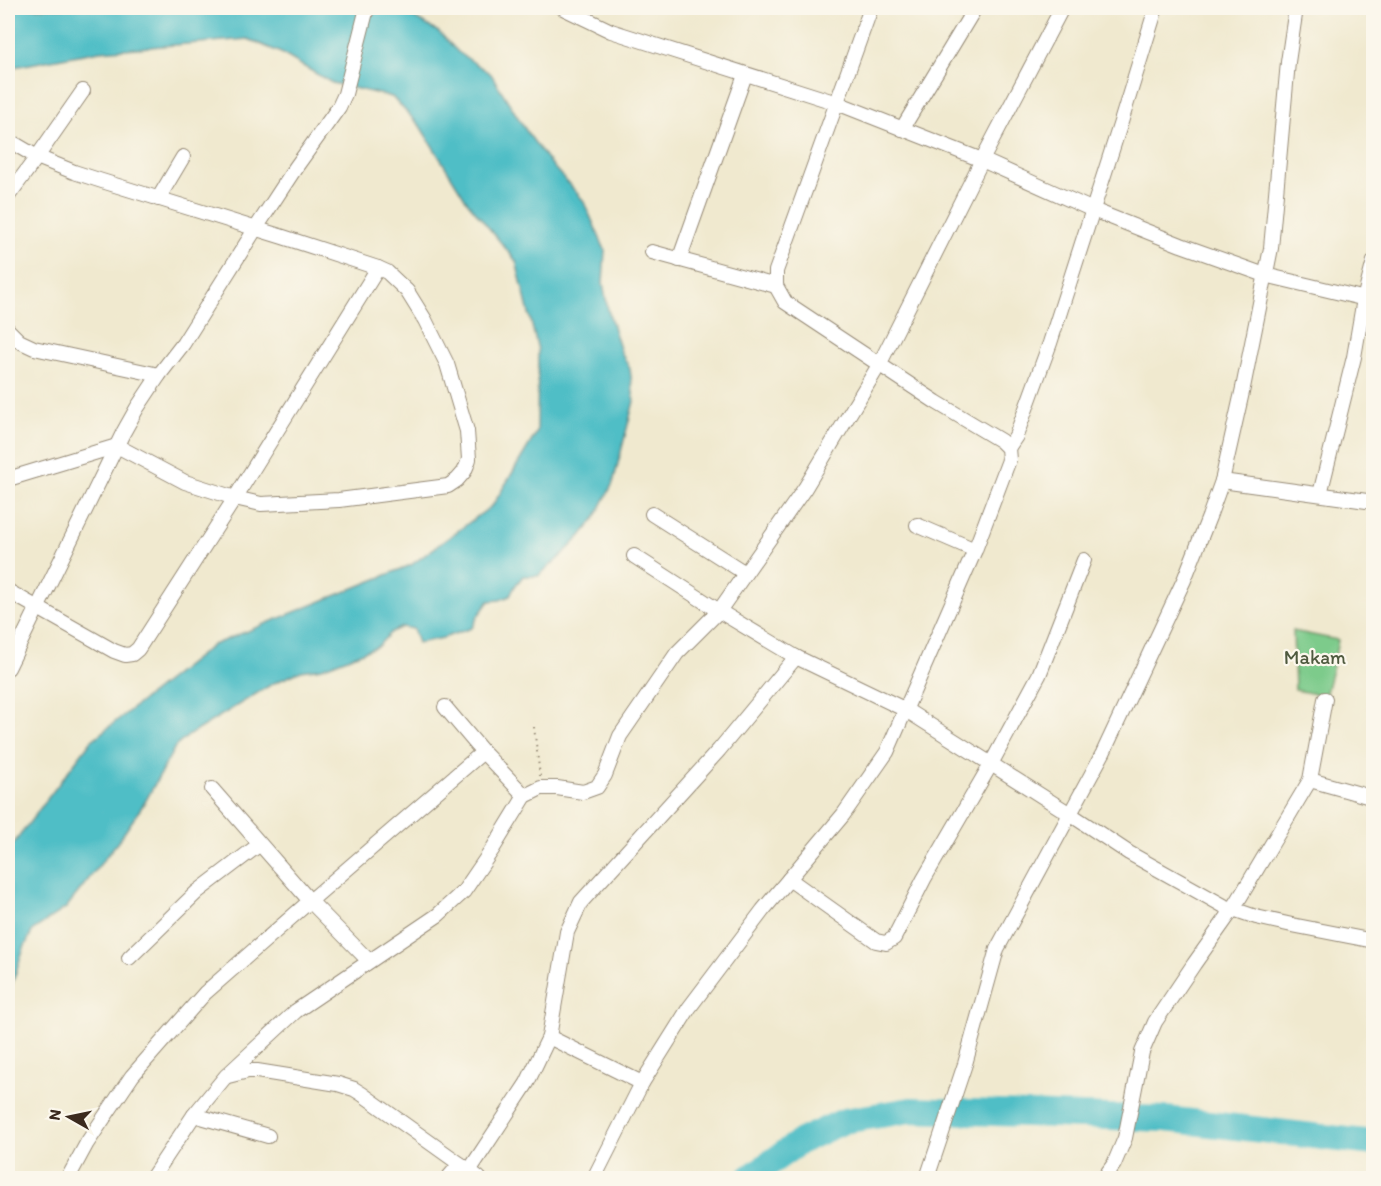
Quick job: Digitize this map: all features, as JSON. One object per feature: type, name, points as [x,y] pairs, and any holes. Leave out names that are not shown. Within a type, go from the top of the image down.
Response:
[{"type":"street","points":[[8,668],[137,408],[183,344],[296,167],[339,107],[345,94],[367,8]]},
{"type":"street","points":[[564,8],[610,31],[837,103],[982,160],[1093,210],[1181,245],[1265,275],[1369,300]]},
{"type":"street","points":[[870,8],[776,271],[776,286],[785,302],[1008,448]]},
{"type":"street","points":[[902,129],[975,8]]},
{"type":"street","points":[[152,1179],[194,1115],[226,1076],[296,1011],[438,915],[464,891],[525,796],[541,788],[583,792],[597,787],[605,775],[620,736],[677,653],[719,611],[806,488],[879,365],[982,160],[1062,8]]},
{"type":"street","points":[[594,1179],[642,1083],[689,1008],[763,910],[843,815],[887,752],[975,550],[1009,460],[1008,448],[1016,436],[1050,343],[1156,8]]},
{"type":"street","points":[[927,1179],[965,1064],[997,949],[1103,753],[1179,590],[1222,481],[1271,248],[1288,62],[1296,8]]},
{"type":"street","points":[[679,260],[746,75]]},
{"type":"street","points":[[8,196],[83,91]]},
{"type":"street","points":[[8,140],[37,157],[74,172],[256,228],[378,268],[387,273],[407,291],[426,320],[447,364],[467,431],[469,459],[464,472],[448,486],[339,500],[261,504],[185,482],[117,446],[8,479]]},
{"type":"street","points":[[158,199],[183,157]]},
{"type":"street","points":[[652,252],[776,286]]},
{"type":"street","points":[[1320,494],[1369,300],[1374,261]]},
{"type":"street","points":[[8,591],[114,651],[125,655],[132,654],[235,498],[378,268]]},
{"type":"street","points":[[8,330],[19,340],[34,348],[159,375]]},
{"type":"street","points":[[1222,481],[1374,502]]},
{"type":"street","points":[[652,514],[745,573]]},
{"type":"street","points":[[917,525],[975,550]]},
{"type":"street","points":[[634,556],[796,657],[906,710],[1129,852],[1224,906],[1292,926],[1374,941]]},
{"type":"street","points":[[789,879],[876,941],[886,943],[894,938],[924,879],[991,764],[1039,675],[1084,560]]},
{"type":"street","points":[[448,1179],[469,1171],[526,1083],[549,1037],[567,932],[581,902],[719,750],[796,657]]},
{"type":"street","points":[[1104,1179],[1114,1164],[1125,1138],[1142,1052],[1155,1022],[1233,909],[1311,780],[1325,699]]},
{"type":"street","points":[[445,707],[483,752],[525,796]]},
{"type":"street","points":[[68,1179],[87,1143],[132,1076],[204,993],[483,752]]},
{"type":"street","points":[[1311,780],[1374,798]]},
{"type":"street","points":[[212,789],[310,901],[369,961]]},
{"type":"street","points":[[129,958],[196,892],[260,844]]},
{"type":"street","points":[[549,1037],[642,1083]]},
{"type":"street","points":[[226,1076],[257,1071],[338,1084],[354,1089],[469,1171]]},
{"type":"street","points":[[194,1115],[268,1136]]},
{"type":"street","points":[[872,1179],[904,1179]]},
{"type":"path","points":[[534,727],[541,788]]},
{"type":"green space","name":"Makam","points":[[1293,631],[1338,640],[1325,696],[1295,690]]},
{"type":"water","points":[[8,8],[384,8],[402,11],[439,32],[458,52],[491,74],[527,132],[549,162],[583,200],[605,250],[603,283],[608,310],[621,352],[630,369],[634,401],[613,483],[595,518],[581,536],[538,576],[523,576],[510,596],[489,601],[472,628],[443,638],[418,643],[413,629],[402,627],[391,632],[378,646],[322,668],[301,671],[272,684],[189,735],[175,747],[145,802],[120,839],[66,908],[33,930],[24,948],[8,996],[8,851],[91,741],[213,645],[411,565],[493,505],[537,432],[538,350],[516,261],[466,200],[420,126],[392,97],[332,83],[279,52],[248,39],[100,51],[8,68]]},
{"type":"waterway","points":[[749,1178],[801,1141],[844,1121],[911,1110],[1166,1119],[1374,1143]]}]
